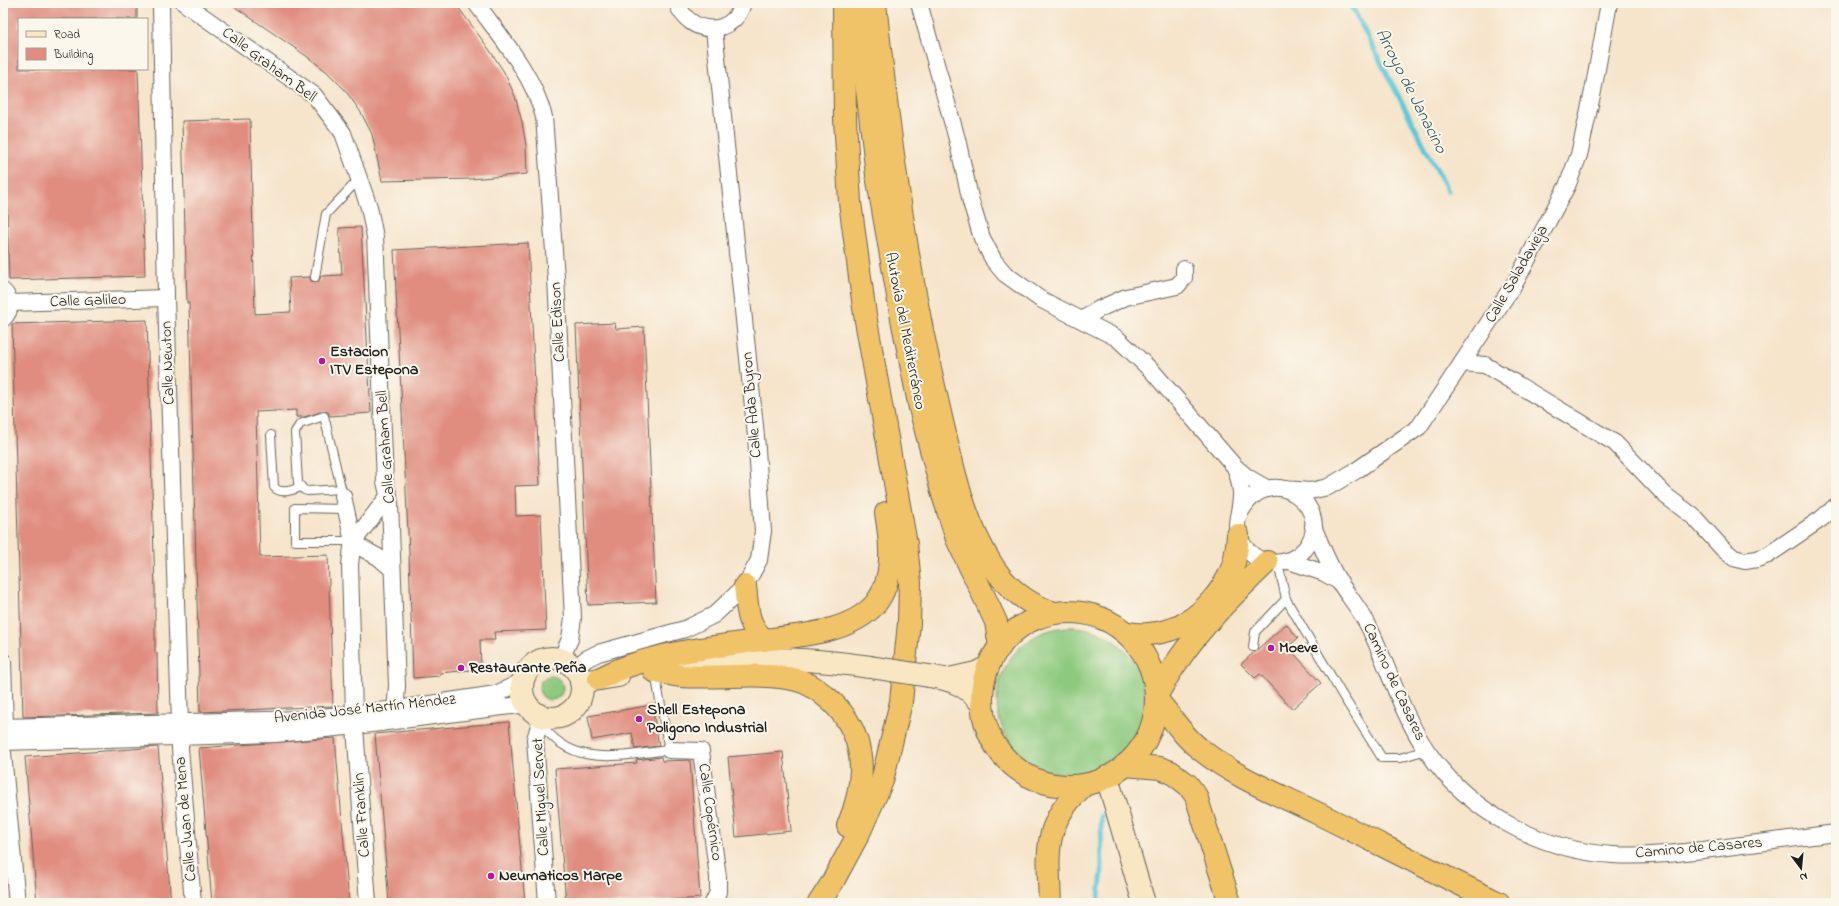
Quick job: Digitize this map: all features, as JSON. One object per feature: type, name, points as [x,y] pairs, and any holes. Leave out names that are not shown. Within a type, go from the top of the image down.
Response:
[{"type":"highway","name":"Autovía del Mediterráneo","points":[[844,3],[844,119],[855,246],[865,315]]},
{"type":"highway","name":"Autovía del Mediterráneo","points":[[857,3],[877,175],[902,319],[920,408],[943,495],[957,539],[996,622],[1000,647]]},
{"type":"highway","name":"Autovía del Mediterráneo","points":[[875,3],[899,194],[914,289],[931,375],[961,497],[973,530],[997,572],[1010,588],[1024,599],[1042,609],[1054,613]]},
{"type":"highway","points":[[579,672],[624,666],[646,660],[820,632],[843,625],[862,615],[875,604],[884,590],[889,569],[890,544],[869,401],[865,315]]},
{"type":"highway","points":[[819,903],[832,883],[859,833],[882,781],[901,702],[909,623],[910,583],[906,544],[865,315]]},
{"type":"highway","points":[[1127,633],[1148,634],[1187,623],[1205,607],[1226,583],[1236,556],[1238,535]]},
{"type":"highway","points":[[1156,698],[1176,663],[1218,610],[1278,562]]},
{"type":"highway","points":[[745,586],[750,621],[755,631],[764,640]]},
{"type":"highway","points":[[1054,613],[1085,614],[1099,618],[1127,633],[1143,653],[1152,674],[1156,698],[1154,718],[1148,735],[1138,752],[1125,765],[1107,777],[1084,785],[1049,783],[1023,773],[1002,755],[988,731],[982,704],[984,679],[988,667],[1000,647],[1016,631],[1035,620],[1054,613]]},
{"type":"highway","points":[[654,671],[682,676],[747,676],[797,680],[818,689],[838,708],[854,730],[862,764],[856,808],[844,834],[832,883]]},
{"type":"highway","points":[[1156,698],[1185,735],[1198,748],[1237,774],[1499,903]]},
{"type":"highway","points":[[1125,765],[1160,768],[1171,772],[1188,785],[1196,796],[1230,903]]},
{"type":"highway","points":[[1050,903],[1048,848],[1054,824],[1070,798],[1084,785]]},
{"type":"street","name":"Calle Newton","points":[[161,3],[166,298],[182,729]]},
{"type":"street","name":"Calle Graham Bell","points":[[184,3],[314,95],[343,132],[369,207],[374,237],[385,482],[390,503],[397,709]]},
{"type":"street","name":"Calle Edison","points":[[476,3],[517,59],[533,85],[544,117],[556,278],[573,618],[570,639],[579,672]]},
{"type":"street","points":[[677,3],[686,19],[694,25],[714,29],[726,25],[735,18],[743,3]]},
{"type":"street","points":[[919,3],[957,139],[971,202],[982,238],[994,261],[1005,274],[1040,299],[1117,338],[1153,372],[1235,467],[1247,477],[1268,489]]},
{"type":"street","name":"Calle Saladavieja","points":[[1285,489],[1310,491],[1328,487],[1356,470],[1419,427],[1462,363],[1516,281],[1567,186],[1579,154],[1593,90],[1609,3]]},
{"type":"street","name":"Calle Ada Byron","points":[[579,672],[586,659],[598,653],[685,629],[714,615],[745,586],[759,560],[763,531],[756,436],[714,29]]},
{"type":"street","points":[[1082,320],[1099,309],[1126,298],[1177,286],[1184,278],[1184,269]]},
{"type":"street","name":"Calle Galileo","points":[[7,297],[166,298]]},
{"type":"street","points":[[3,319],[10,309],[7,297]]},
{"type":"street","points":[[1462,363],[1485,365],[1615,443],[1666,496],[1694,517],[1723,549],[1734,558],[1745,561],[1768,555],[1821,519],[1836,506]]},
{"type":"street","points":[[1235,467],[1241,491],[1240,513]]},
{"type":"street","name":"Calle Saladavieja","points":[[1312,520],[1316,504],[1328,487]]},
{"type":"street","points":[[1268,489],[1285,489],[1297,494],[1306,503],[1312,520],[1311,537],[1306,547],[1298,555],[1278,562],[1257,558],[1249,552],[1238,535],[1237,524],[1240,513],[1245,502],[1253,495],[1268,489]]},
{"type":"street","points":[[354,542],[389,495]]},
{"type":"street","points":[[343,498],[354,542],[350,565],[355,720]]},
{"type":"street","name":"Camino de Casares","points":[[1312,520],[1340,582],[1355,602],[1369,628],[1412,726],[1426,750],[1455,786],[1509,825],[1533,837],[1575,849],[1613,855],[1670,854],[1836,833]]},
{"type":"street","points":[[354,542],[378,557],[392,569]]},
{"type":"street","name":"Camino de Casares","points":[[1278,562],[1324,573],[1340,582]]},
{"type":"street","points":[[579,672],[582,691],[579,700],[571,710],[560,717],[536,714],[523,697],[523,681],[527,672],[533,664],[552,658],[579,672],[654,671],[744,660],[766,659],[817,660],[939,678],[962,685],[982,704]]},
{"type":"street","points":[[3,661],[4,732]]},
{"type":"street","points":[[939,678],[976,673],[988,667]]},
{"type":"street","name":"Avenida José Martín Méndez","points":[[182,729],[276,734],[355,720],[397,709],[496,694],[523,681]]},
{"type":"street","points":[[381,723],[396,714],[397,709]]},
{"type":"street","name":"Avenida José Martín Méndez","points":[[4,732],[182,729],[302,719],[355,720],[381,723],[536,714]]},
{"type":"street","name":"Calle Miguel Servet","points":[[536,714],[535,739],[547,903]]},
{"type":"street","name":"Calle Franklin","points":[[355,720],[368,903]]},
{"type":"street","name":"Calle Juan de Mena","points":[[182,729],[180,748],[193,903]]},
{"type":"street","name":"Calle Copérnico","points":[[669,750],[701,751],[718,878],[718,892],[713,903]]},
{"type":"street","points":[[3,753],[17,903]]},
{"type":"street","points":[[1107,777],[1144,903]]},
{"type":"lane","points":[[315,277],[326,214],[360,178]]},
{"type":"lane","points":[[324,416],[343,498],[308,491],[301,487],[298,483],[296,429],[303,422],[324,416]]},
{"type":"lane","points":[[271,435],[274,487],[280,491],[289,491],[301,487]]},
{"type":"lane","points":[[343,498],[295,508],[295,541],[354,542]]},
{"type":"lane","points":[[1278,562],[1286,599],[1341,693],[1382,758],[1400,758],[1426,750]]},
{"type":"lane","points":[[1253,647],[1255,632],[1286,599]]},
{"type":"lane","points":[[536,714],[545,730],[561,744],[578,753],[592,756],[612,756],[669,750],[654,671]]},
{"type":"green space","points":[[1064,627],[1078,627],[1092,630],[1106,636],[1118,644],[1128,654],[1136,666],[1142,680],[1145,701],[1142,722],[1136,736],[1128,748],[1118,758],[1106,766],[1092,772],[1078,775],[1064,775],[1050,772],[1036,766],[1024,758],[1014,748],[1006,736],[1000,722],[997,708],[997,694],[1000,680],[1006,666],[1014,654],[1024,644],[1036,636],[1050,630]]},
{"type":"green space","points":[[551,676],[560,679],[563,688],[560,697],[551,700],[542,697],[539,688],[542,679]]},
{"type":"building","points":[[3,3],[137,3],[137,18],[18,18],[18,70],[138,70],[145,276],[9,280],[3,85]]},
{"type":"building","points":[[229,3],[455,3],[504,72],[515,96],[522,122],[526,146],[527,174],[470,179],[382,181],[372,134],[360,111],[345,90],[326,71],[305,55]]},
{"type":"building","points":[[250,119],[255,314],[291,312],[289,278],[310,277],[311,281],[314,282],[319,281],[321,276],[342,275],[339,228],[361,227],[371,413],[330,416],[328,412],[323,411],[304,417],[296,417],[296,410],[256,412],[260,557],[328,555],[333,706],[200,712],[189,303],[187,303],[182,121]]},
{"type":"building","points":[[528,243],[540,485],[515,486],[516,516],[541,515],[546,630],[494,632],[495,640],[480,640],[481,669],[440,673],[440,676],[413,678],[409,552],[394,250]]},
{"type":"building","points":[[147,320],[155,590],[155,653],[157,653],[158,713],[23,717],[12,324]]},
{"type":"building","points":[[615,323],[616,329],[644,327],[656,602],[588,605],[576,325]]},
{"type":"building","points":[[1286,624],[1298,638],[1288,647],[1321,683],[1292,709],[1260,674],[1255,678],[1241,664]]},
{"type":"building","points":[[652,705],[659,746],[635,749],[632,733],[592,740],[588,716]]},
{"type":"building","points":[[509,722],[525,903],[389,903],[375,734]]},
{"type":"building","points":[[335,738],[349,903],[212,903],[199,748]]},
{"type":"building","points":[[158,747],[171,903],[37,903],[25,757]]},
{"type":"building","points":[[783,752],[791,831],[736,837],[728,757]]},
{"type":"building","points":[[661,757],[662,761],[690,760],[700,898],[630,903],[566,903],[555,769],[637,763],[636,760]]},
{"type":"waterway","name":"Arroyo de Janacino","points":[[1350,3],[1448,191]]},
{"type":"waterway","points":[[1098,903],[1102,872],[1101,816]]},
{"type":"place","name":"Estacion ITV Estepona","points":[[322,361]]},
{"type":"place","name":"Moeve","points":[[1271,648]]},
{"type":"place","name":"Restaurante Peña","points":[[461,668]]},
{"type":"place","name":"Shell Estepona Poligono Industrial","points":[[639,719]]},
{"type":"place","name":"Neumaticos Marpe","points":[[491,876]]}]
